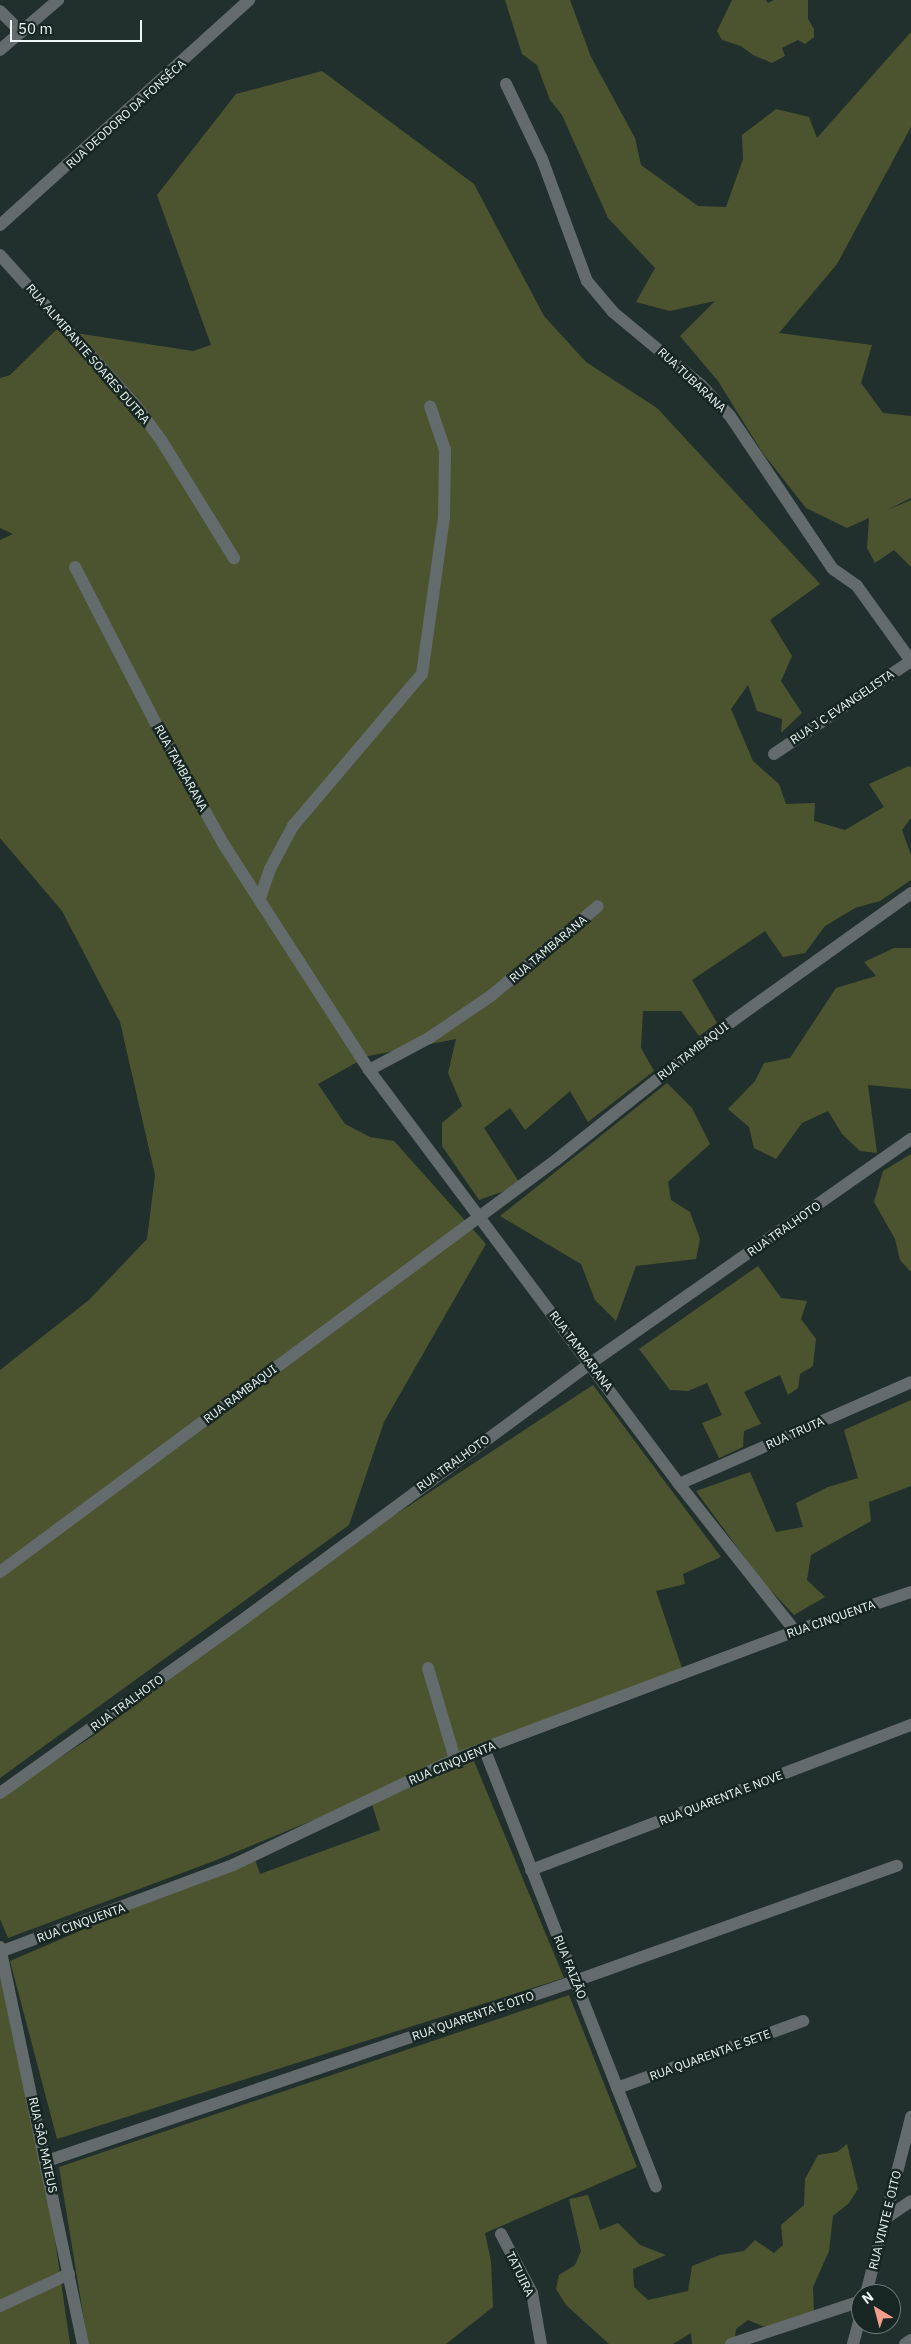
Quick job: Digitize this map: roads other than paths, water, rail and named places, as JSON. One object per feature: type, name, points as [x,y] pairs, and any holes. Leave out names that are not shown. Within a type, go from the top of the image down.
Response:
[{"type":"street","points":[[0,50],[58,0]]},
{"type":"street","name":"RUA DEODORO DA FONSÊCA","points":[[0,225],[249,0]]},
{"type":"street","points":[[0,11],[21,32]]},
{"type":"street","name":"RUA TUBARANA","points":[[506,84],[542,159],[587,281],[613,312],[701,385],[730,416],[833,569],[857,586],[911,661]]},
{"type":"street","name":"RUA ALMIRANTE SOARES DUTRA","points":[[0,255],[136,406],[161,440],[234,558]]},
{"type":"street","points":[[260,898],[270,869],[293,826],[422,674],[444,517],[445,450],[430,406]]},
{"type":"street","name":"RUA TAMBARANA","points":[[75,567],[136,687],[224,845],[260,898],[369,1070],[591,1363],[679,1484],[795,1631]]},
{"type":"street","name":"RUA J C EVANGELISTA","points":[[774,754],[911,661]]},
{"type":"street","name":"RUA TAMBAQUI","points":[[478,1215],[556,1160],[721,1029],[911,893]]},
{"type":"street","name":"RUA TAMBARANA","points":[[369,1070],[429,1038],[492,995],[598,906]]},
{"type":"street","name":"RUA TRALHOTO","points":[[0,1793],[230,1629],[591,1363],[911,1139]]},
{"type":"street","name":"RUA RAMBAQUI","points":[[0,1572],[478,1215]]},
{"type":"street","name":"RUA TRUTA","points":[[679,1484],[911,1382]]},
{"type":"street","name":"RUA CINQUENTA","points":[[1,1950],[232,1865],[455,1759],[795,1631],[911,1592]]},
{"type":"street","points":[[428,1668],[455,1759]]},
{"type":"street","name":"RUA QUARENTA E NOVE","points":[[531,1870],[911,1725]]},
{"type":"street","name":"RUA FAIZÃO","points":[[484,1748],[656,2186]]},
{"type":"street","name":"RUA QUARENTA E OITO","points":[[47,2161],[575,1981],[897,1866]]},
{"type":"street","name":"RUA SÃO MATEUS","points":[[1,1950],[47,2161],[83,2344]]},
{"type":"street","name":"RUA QUARENTA E SETE","points":[[617,2088],[803,2021]]},
{"type":"street","name":"RUA VINTE E OITO","points":[[869,2284],[911,2117]]},
{"type":"street","points":[[886,2218],[911,2202]]},
{"type":"street","name":"TATUIRA","points":[[501,2234],[532,2293],[541,2344]]},
{"type":"street","points":[[0,2306],[70,2274]]},
{"type":"street","points":[[731,2344],[851,2304]]},
{"type":"street","points":[[906,2344],[911,2340]]}]
